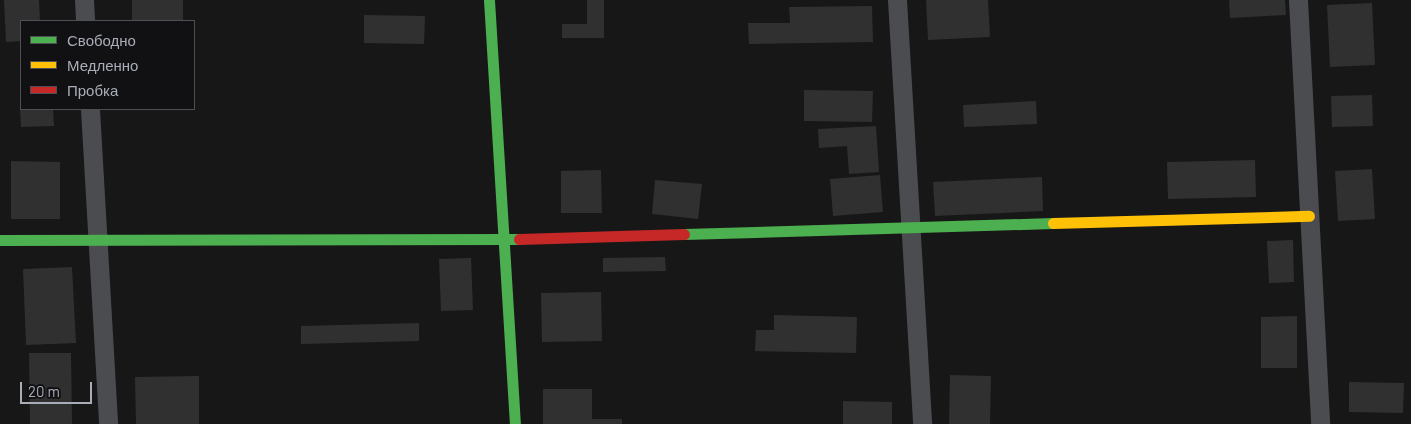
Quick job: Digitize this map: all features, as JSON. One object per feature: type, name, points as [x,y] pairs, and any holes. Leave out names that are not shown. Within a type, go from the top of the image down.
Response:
[{"type":"street","points":[[84,0],[85,20]]},
{"type":"street","points":[[490,0],[515,424]]},
{"type":"street","points":[[897,0],[922,424]]},
{"type":"street","points":[[1298,0],[1320,424]]},
{"type":"street","points":[[90,110],[108,424]]},
{"type":"street","points":[[0,240],[504,238],[1309,216]]},
{"type":"building","points":[[4,0],[39,0],[40,20],[20,20],[20,41],[6,42]]},
{"type":"building","points":[[132,0],[183,0],[183,20],[132,20]]},
{"type":"building","points":[[587,0],[604,0],[604,38],[562,38],[562,24],[587,24]]},
{"type":"building","points":[[926,0],[988,0],[990,37],[928,40]]},
{"type":"building","points":[[1229,0],[1285,0],[1286,15],[1230,18]]},
{"type":"building","points":[[1372,3],[1375,65],[1330,67],[1327,5]]},
{"type":"building","points":[[872,6],[873,42],[749,44],[748,23],[790,23],[789,7]]},
{"type":"building","points":[[364,15],[425,16],[424,44],[364,43]]},
{"type":"building","points":[[804,90],[873,91],[872,122],[804,121]]},
{"type":"building","points":[[1372,95],[1373,126],[1332,127],[1331,96]]},
{"type":"building","points":[[1036,101],[1037,124],[964,127],[963,105]]},
{"type":"building","points":[[20,110],[53,110],[54,126],[21,127]]},
{"type":"building","points":[[876,126],[879,172],[849,174],[847,146],[819,148],[818,129]]},
{"type":"building","points":[[1255,160],[1256,197],[1168,199],[1167,162]]},
{"type":"building","points":[[11,161],[60,162],[60,219],[11,219]]},
{"type":"building","points":[[1372,169],[1375,219],[1338,221],[1335,171]]},
{"type":"building","points":[[601,170],[602,213],[561,213],[561,171]]},
{"type":"building","points":[[880,175],[883,212],[833,216],[830,179]]},
{"type":"building","points":[[1042,177],[1043,211],[935,216],[933,182]]},
{"type":"building","points":[[655,180],[702,184],[698,219],[652,214]]},
{"type":"building","points":[[1293,240],[1294,282],[1269,283],[1267,241]]},
{"type":"building","points":[[665,257],[666,271],[603,272],[603,258]]},
{"type":"building","points":[[471,258],[473,310],[441,311],[439,259]]},
{"type":"building","points":[[72,267],[76,343],[26,345],[23,269]]},
{"type":"building","points":[[601,292],[602,341],[542,342],[541,293]]},
{"type":"building","points":[[774,315],[857,317],[856,353],[755,351],[756,330],[774,330]]},
{"type":"building","points":[[1297,316],[1297,368],[1261,368],[1261,317]]},
{"type":"building","points":[[419,323],[419,341],[301,344],[301,326]]},
{"type":"building","points":[[29,353],[71,353],[72,424],[30,424]]},
{"type":"building","points":[[950,375],[991,376],[990,424],[949,424]]},
{"type":"building","points":[[199,376],[199,424],[136,424],[135,377]]},
{"type":"building","points":[[1349,382],[1404,383],[1403,413],[1349,412]]},
{"type":"building","points":[[543,389],[592,389],[592,419],[622,419],[622,424],[543,424]]},
{"type":"building","points":[[843,401],[892,402],[892,424],[843,424]]},
{"type":"traffic: fast","points":[[489,0],[515,424]]},
{"type":"traffic: fast","points":[[684,234],[1053,223]]},
{"type":"traffic: fast","points":[[0,240],[519,239]]},
{"type":"traffic: slow","points":[[1053,223],[1309,216]]},
{"type":"traffic: jam","points":[[519,239],[684,234]]}]
